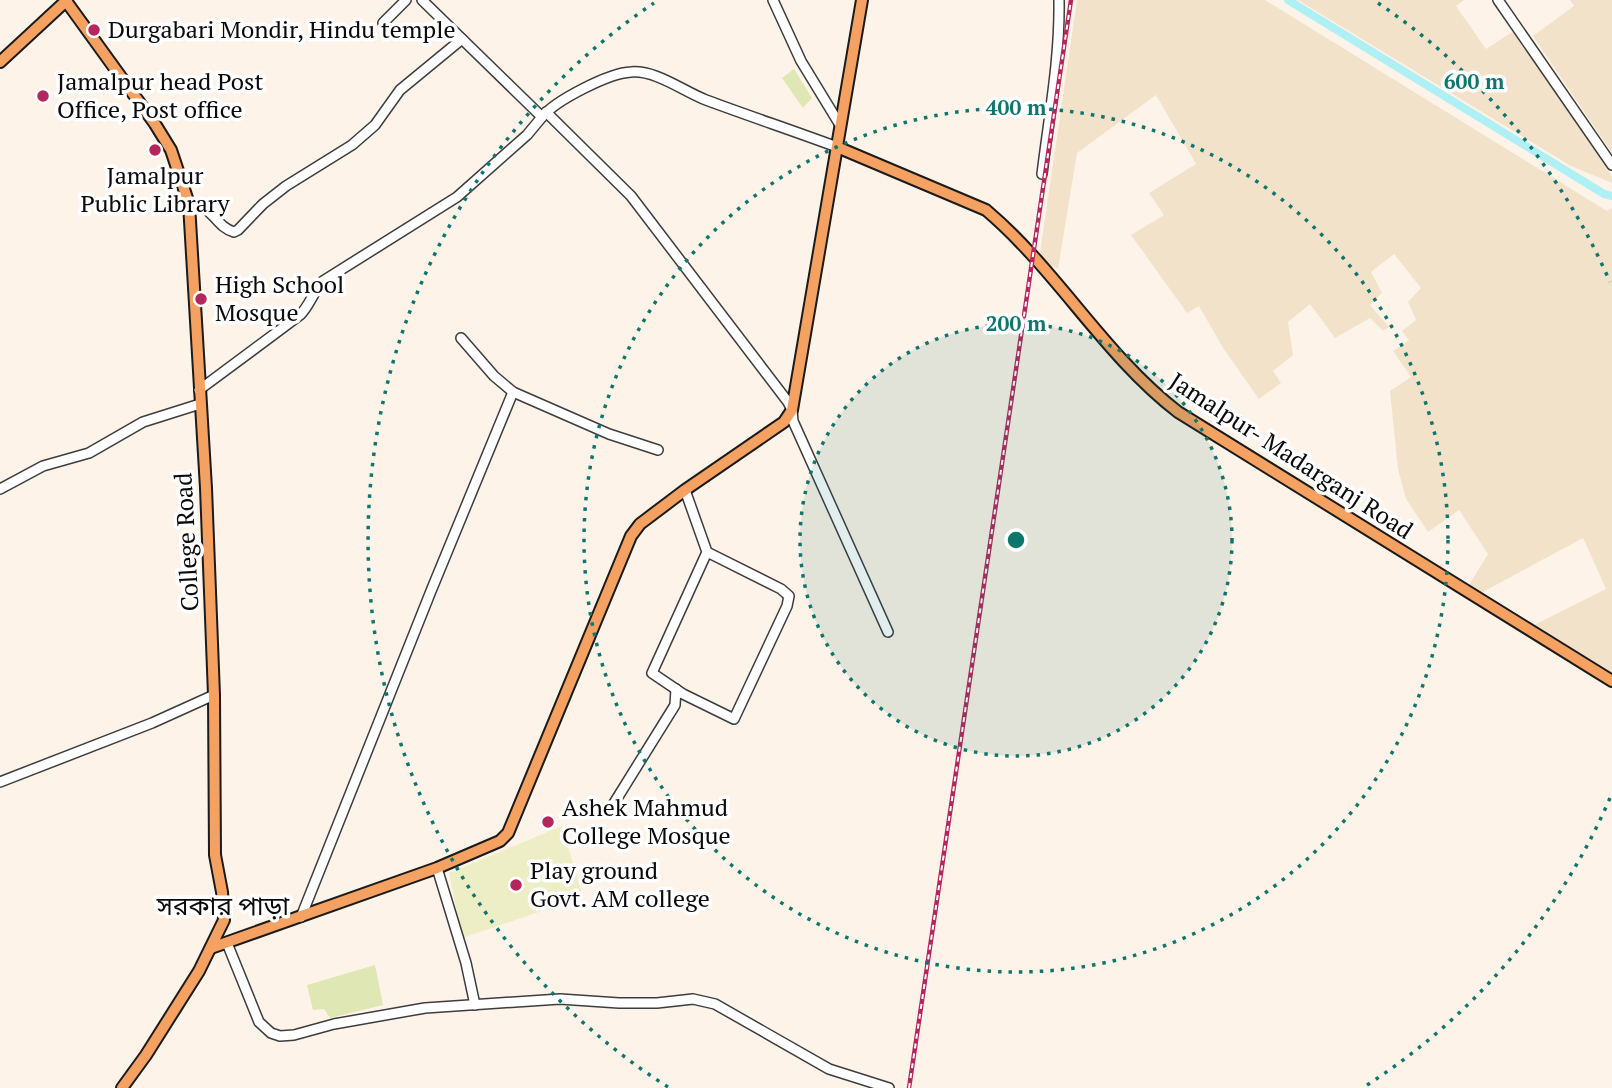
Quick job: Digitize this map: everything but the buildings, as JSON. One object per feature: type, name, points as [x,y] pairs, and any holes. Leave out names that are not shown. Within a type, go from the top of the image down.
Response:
[{"type":"main road","points":[[211,948],[437,867],[500,841],[508,833],[631,536],[640,524],[685,490],[784,422],[792,410],[862,0]]},
{"type":"main road","points":[[0,62],[66,1]]},
{"type":"main road","name":"College Road","points":[[66,1],[163,137],[175,159],[189,204],[206,488],[214,695],[215,856],[224,920],[211,948],[146,1055],[121,1088]]},
{"type":"main road","name":"Jamalpur- Madarganj Road","points":[[837,147],[986,210],[1047,273],[1152,393],[1178,412],[1612,681]]},
{"type":"street","points":[[383,23],[407,0]]},
{"type":"street","points":[[422,0],[631,197],[792,410],[793,421],[888,632]]},
{"type":"street","points":[[773,0],[801,61],[840,125]]},
{"type":"street","points":[[1042,174],[1058,59],[1059,0]]},
{"type":"street","points":[[1498,0],[1612,165]]},
{"type":"street","points":[[189,204],[202,205],[227,229],[234,232],[238,230],[263,204],[286,186],[352,145],[375,125],[400,90],[462,39]]},
{"type":"street","points":[[199,390],[300,316],[313,293],[323,282],[457,197],[527,135],[544,115],[603,80],[631,72],[648,74],[704,99],[837,147]]},
{"type":"street","points":[[461,338],[494,376],[513,392],[590,426],[658,450]]},
{"type":"street","points":[[301,917],[513,392]]},
{"type":"street","points":[[0,489],[43,466],[89,453],[143,422],[200,404]]},
{"type":"street","points":[[685,490],[707,552],[781,589],[789,596],[734,719],[690,698],[652,673],[707,552]]},
{"type":"street","points":[[611,808],[675,705],[676,689]]},
{"type":"street","points":[[0,782],[152,723],[214,695]]},
{"type":"street","points":[[675,705],[690,698]]},
{"type":"street","points":[[437,867],[467,963],[475,1005]]},
{"type":"street","points":[[227,943],[259,1022],[271,1033],[280,1036],[391,1013],[475,1005],[560,999],[619,1003],[704,1000],[829,1069],[889,1088]]},
{"type":"shaded area","points":[[1077,0],[1265,0],[1607,211],[1612,208],[1612,673],[1534,625],[1606,589],[1583,538],[1481,593],[1469,585],[1488,554],[1459,510],[1428,532],[1406,499],[1398,469],[1390,391],[1411,377],[1393,351],[1409,340],[1402,331],[1416,320],[1408,302],[1421,288],[1394,254],[1371,272],[1382,293],[1370,305],[1389,327],[1383,331],[1370,318],[1335,338],[1310,304],[1288,322],[1293,355],[1273,371],[1281,383],[1259,399],[1223,348],[1199,306],[1187,313],[1131,235],[1164,215],[1149,193],[1196,164],[1156,95],[1077,153],[1058,269],[1039,260]]},
{"type":"shaded area","points":[[1298,0],[1464,0],[1456,6],[1486,49],[1514,31],[1612,177],[1612,183],[1571,166]]},
{"type":"shaded area","points":[[1570,0],[1612,0],[1612,153],[1533,36],[1574,6]]},
{"type":"green space","points":[[794,69],[812,98],[803,108],[782,78]]},
{"type":"green space","name":"Play ground Govt. AM college","points":[[562,826],[583,897],[462,938],[449,873]]},
{"type":"green space","points":[[375,965],[383,1005],[330,1018],[324,1009],[313,1010],[307,985]]},
{"type":"waterway","points":[[1288,0],[1604,194],[1612,196]]},
{"type":"railway","points":[[909,1088],[1071,0]]},
{"type":"place","name":"Durgabari Mondir, Hindu temple","points":[[94,30]]},
{"type":"place","name":"Jamalpur head Post Office, Post office","points":[[43,96]]},
{"type":"place","name":"Jamalpur Public Library","points":[[155,150]]},
{"type":"place","name":"High School Mosque","points":[[201,299]]},
{"type":"place","name":"Ashek Mahmud College Mosque","points":[[548,822]]},
{"type":"place","name":"Play ground Govt. AM college","points":[[516,885]]},
{"type":"district","name":"সরকার পাড়া","points":[[223,906]]}]
